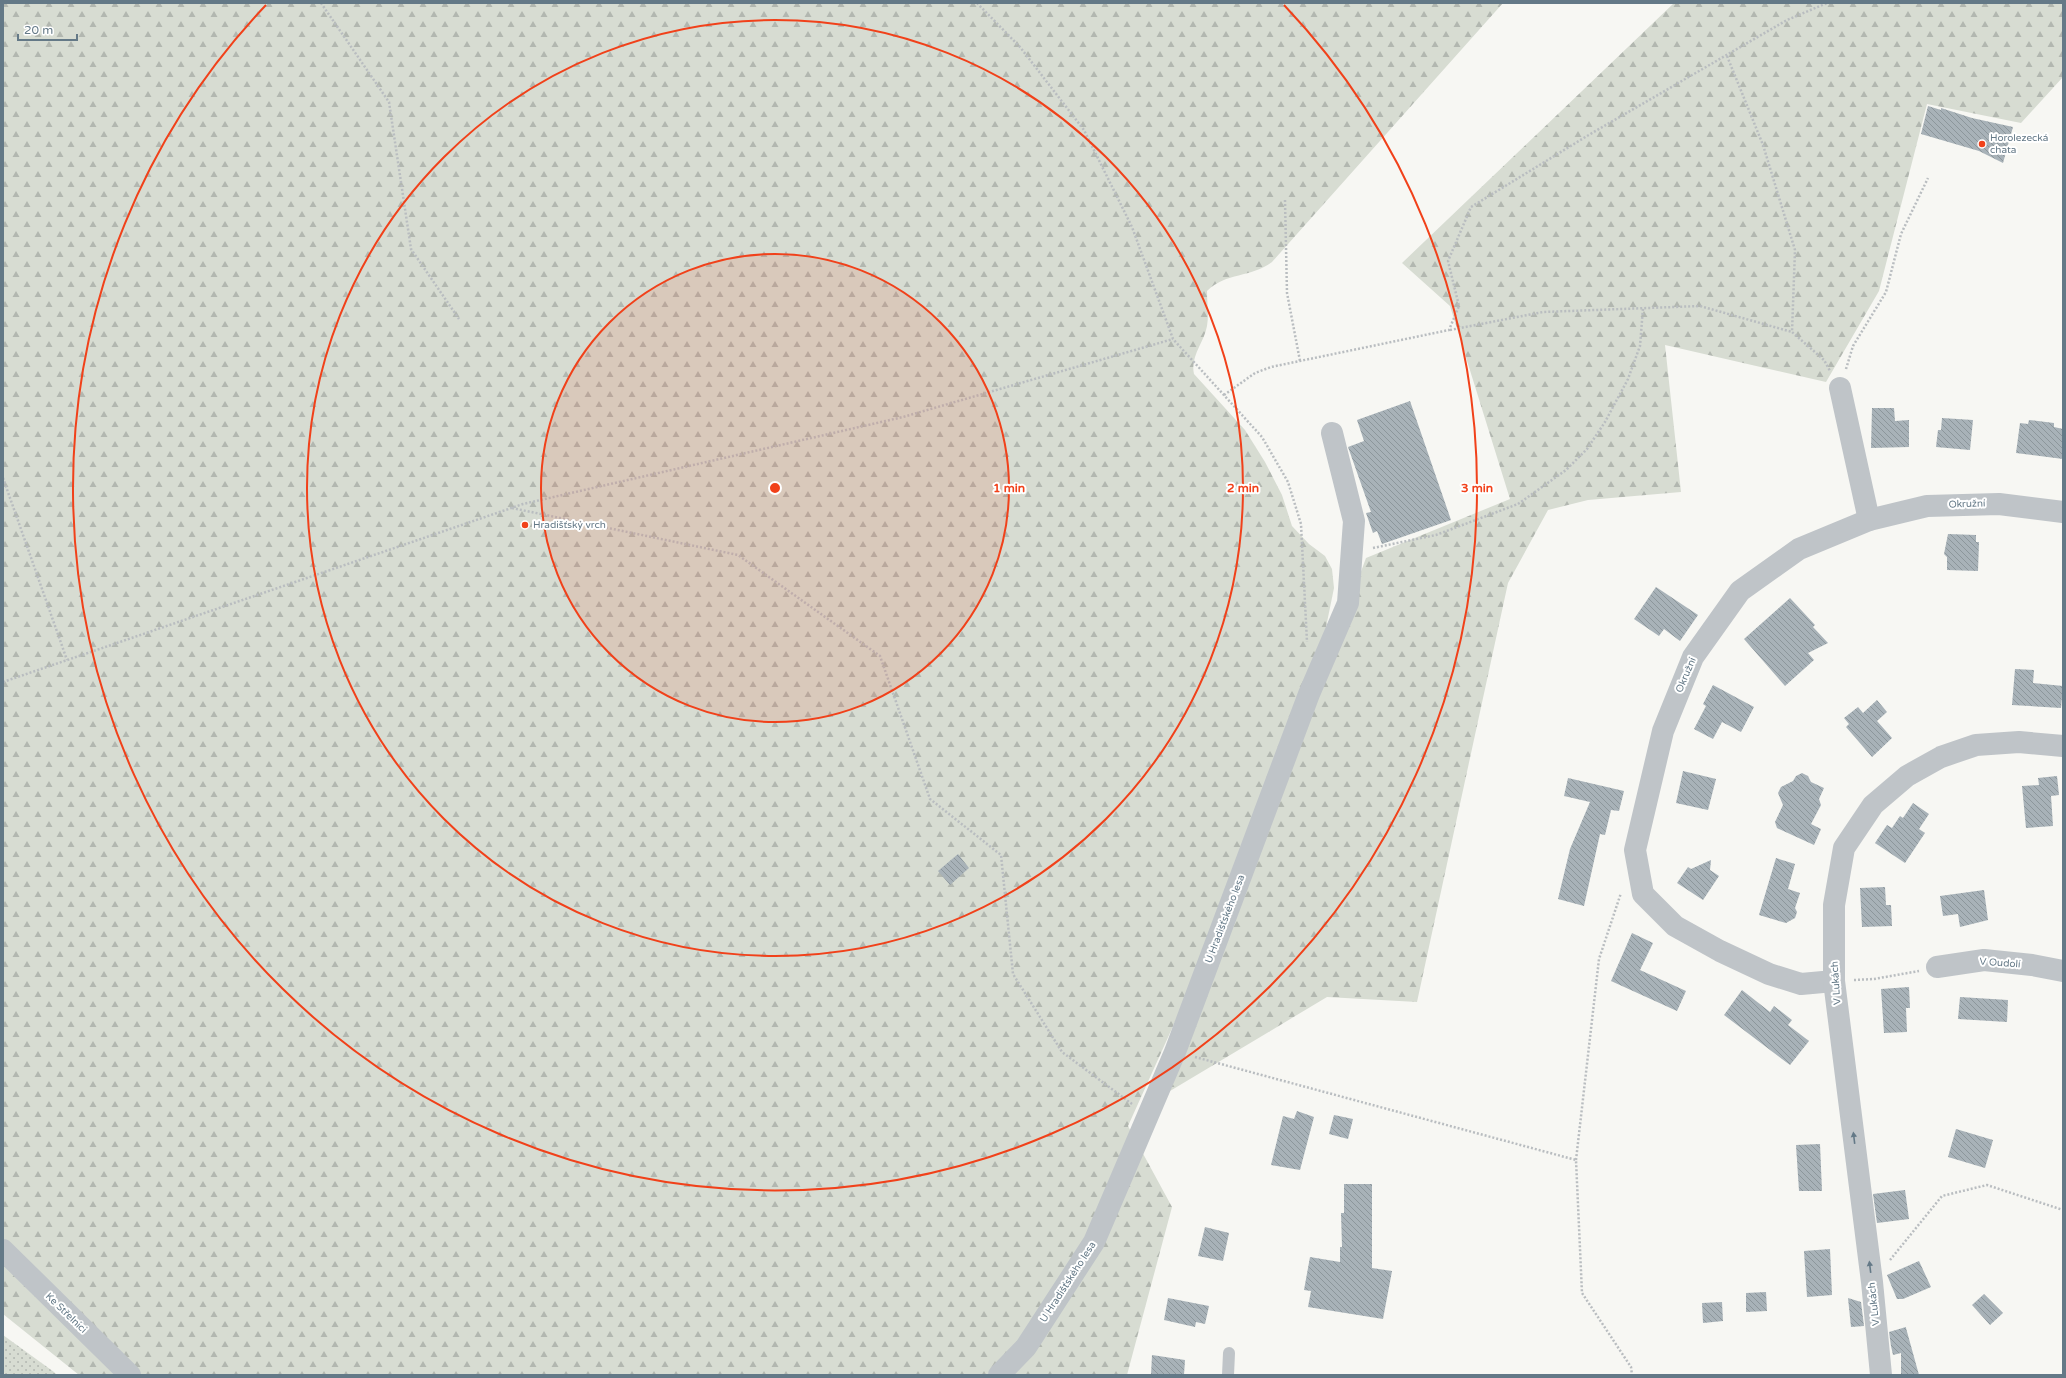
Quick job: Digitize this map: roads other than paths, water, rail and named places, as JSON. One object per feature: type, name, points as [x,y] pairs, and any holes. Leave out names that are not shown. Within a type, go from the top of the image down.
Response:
[{"type":"street","points":[[1840,388],[1870,520]]},
{"type":"street","name":"U Hradišťského lesa","points":[[999,1375],[1026,1347],[1094,1242],[1175,1052],[1309,694],[1348,603],[1354,521],[1332,433]]},
{"type":"street","name":"Okružní","points":[[1834,981],[1801,984],[1769,974],[1720,952],[1675,926],[1643,894],[1635,850],[1663,731],[1693,657],[1740,591],[1799,549],[1870,520],[1927,506],[1999,504],[2063,512]]},
{"type":"street","name":"V Lukách","points":[[1881,1375],[1872,1282],[1834,981],[1834,905],[1844,848],[1873,805],[1907,776],[1941,758],[1976,745],[2019,742],[2063,746]]},
{"type":"street","name":"V Oudolí","points":[[1937,967],[1984,960],[2032,965],[2063,971]]},
{"type":"street","name":"Ke Střelnici","points":[[3,1250],[130,1375]]},
{"type":"lane","points":[[1228,1375],[1229,1354]]},
{"type":"place","name":"Horolezecká chata","points":[[1982,144]]},
{"type":"place","name":"Hradišťský vrch","points":[[525,525]]}]
